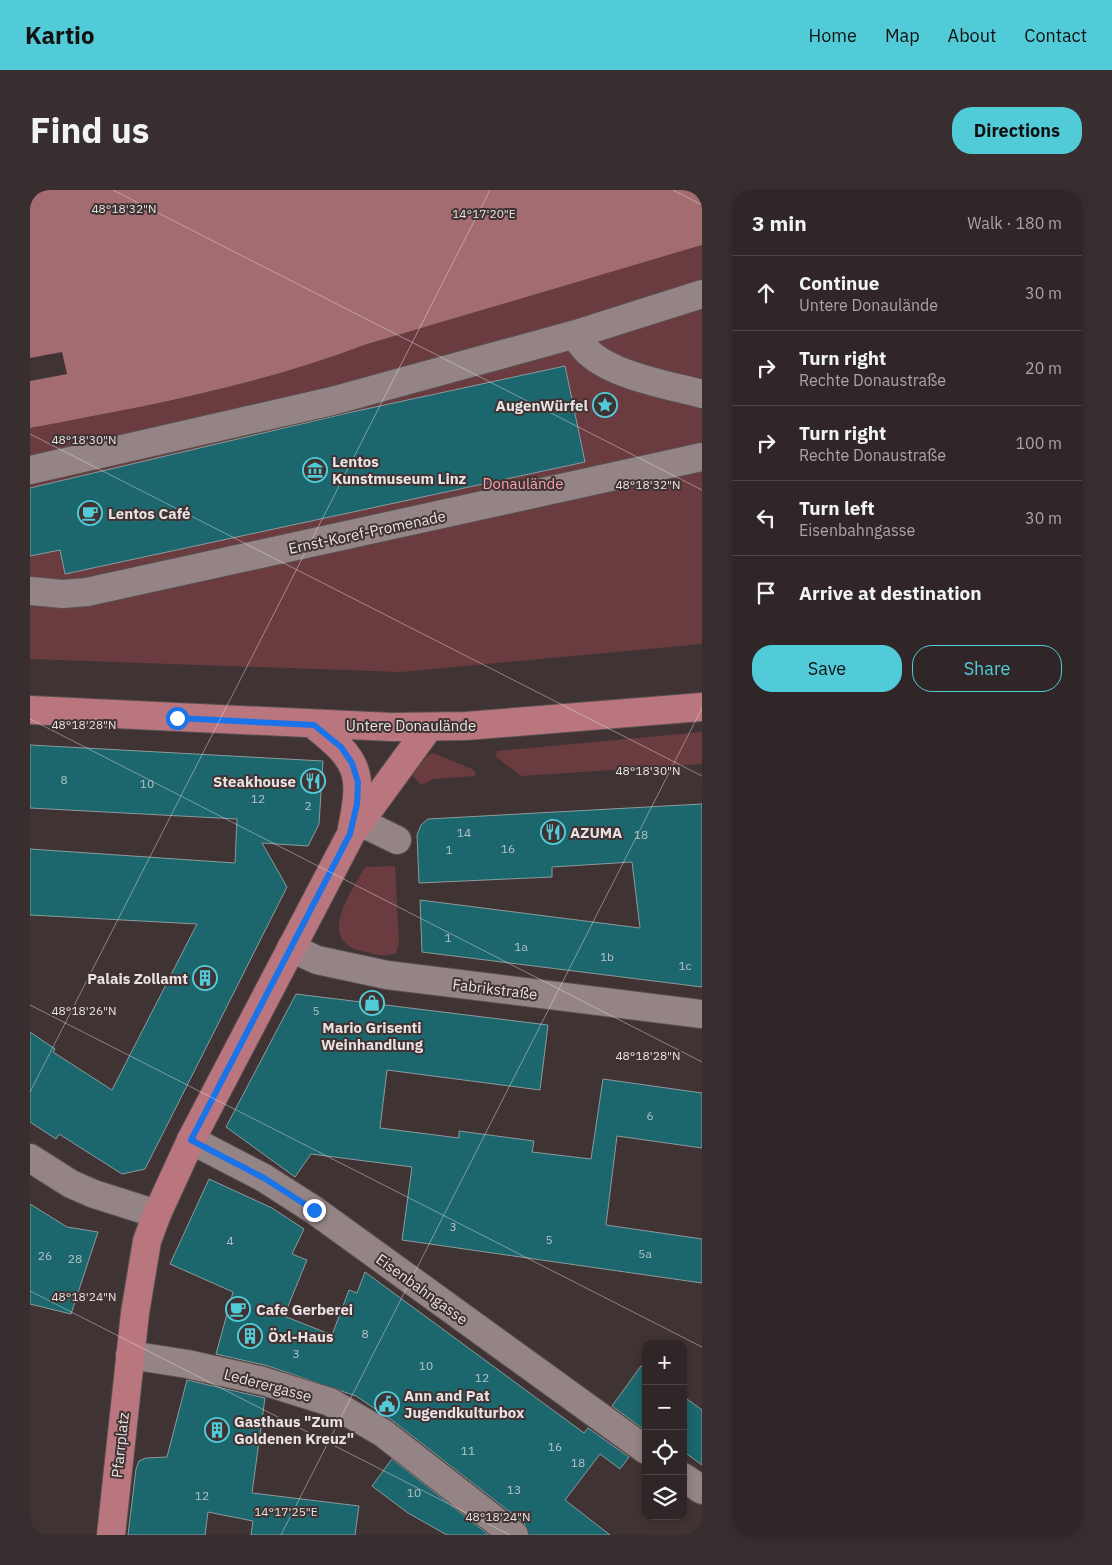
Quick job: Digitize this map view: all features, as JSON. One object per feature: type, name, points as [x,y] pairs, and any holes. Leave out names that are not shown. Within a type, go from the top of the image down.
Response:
[{"type":"main road","name":"Untere Donaulände","points":[[30,710],[314,725],[429,727],[466,726],[702,707]]},
{"type":"main road","points":[[314,725],[341,747],[352,763],[358,782],[355,828]]},
{"type":"main road","points":[[355,828],[429,727]]},
{"type":"main road","name":"Pfarrplatz","points":[[111,1535],[130,1355],[141,1268],[147,1241],[157,1214],[191,1140],[355,828]]},
{"type":"street","points":[[30,470],[332,401],[576,334],[702,294]]},
{"type":"street","points":[[576,334],[584,349],[612,367],[632,375],[702,394]]},
{"type":"street","name":"Ernst-Koref-Promenade","points":[[30,591],[64,594],[87,592],[702,457]]},
{"type":"street","points":[[355,828],[397,840]]},
{"type":"street","name":"Fabrikstraße","points":[[291,948],[317,960],[386,975],[702,1014]]},
{"type":"street","name":"Eisenbahngasse","points":[[191,1140],[264,1178],[314,1210],[642,1447]]},
{"type":"street","points":[[30,1158],[86,1191],[157,1214]]},
{"type":"street","name":"Lederergasse","points":[[130,1355],[186,1364],[263,1381],[330,1402],[382,1433],[514,1535]]},
{"type":"street","points":[[687,1480],[702,1490]]},
{"type":"green space","name":"Donaulände","points":[[702,245],[702,644],[401,672],[30,659],[30,428],[241,384],[364,345]]},
{"type":"green space","points":[[702,732],[702,764],[521,776],[496,757],[497,751]]},
{"type":"green space","points":[[433,753],[472,769],[475,772],[475,776],[434,779],[421,785],[412,775],[427,756]]},
{"type":"green space","points":[[395,866],[399,943],[396,953],[379,955],[361,951],[348,945],[341,937],[339,926],[341,914],[365,867]]},
{"type":"shaded area","points":[[30,190],[702,190],[702,245],[364,345],[241,384],[30,428]]},
{"type":"pier","points":[[62,352],[67,374],[30,381],[30,358]]},
{"type":"building","name":"Lentos Kunstmuseum Linz","points":[[565,366],[585,462],[65,574],[60,550],[30,556],[30,488],[352,412]]},
{"type":"building","name":"Palais Zollamt","points":[[30,745],[323,761],[319,824],[308,846],[262,843],[287,887],[145,1169],[122,1174],[59,1134],[56,1139],[30,1122],[30,1032],[55,1049],[53,1052],[112,1090],[197,924],[30,915],[30,849],[235,863],[237,819],[30,808]]},
{"type":"building","points":[[702,804],[702,987],[422,952],[420,900],[640,928],[632,862],[552,867],[552,877],[419,883],[417,835],[421,825],[428,819]]},
{"type":"building","points":[[296,994],[548,1025],[540,1090],[387,1070],[380,1128],[459,1138],[459,1131],[534,1141],[532,1152],[591,1159],[603,1079],[702,1093],[702,1148],[617,1136],[606,1225],[702,1239],[702,1283],[402,1240],[412,1167],[311,1154],[295,1177],[226,1127]]},
{"type":"building","points":[[209,1179],[272,1208],[304,1229],[292,1254],[307,1260],[284,1316],[332,1335],[349,1290],[357,1293],[365,1272],[584,1433],[588,1428],[629,1457],[620,1469],[600,1454],[565,1500],[610,1535],[529,1535],[524,1523],[393,1421],[356,1396],[268,1366],[216,1354],[233,1292],[170,1264]]},
{"type":"building","points":[[30,1204],[67,1227],[98,1232],[71,1314],[30,1304]]},
{"type":"building","points":[[641,1366],[642,1367],[642,1428],[612,1406]]},
{"type":"building","points":[[187,1380],[265,1398],[252,1493],[359,1506],[355,1535],[251,1535],[253,1521],[208,1512],[205,1535],[128,1535],[136,1469],[139,1461],[146,1458],[167,1457]]},
{"type":"building","points":[[687,1399],[702,1410],[702,1465],[687,1454]]},
{"type":"building","points":[[392,1459],[489,1535],[447,1535],[408,1513],[372,1486]]},
{"type":"place","name":"AugenWürfel","points":[[605,405]]},
{"type":"place","name":"Lentos Kunstmuseum Linz","points":[[315,470]]},
{"type":"place","name":"Lentos Café","points":[[90,513]]},
{"type":"place","name":"Steakhouse","points":[[313,781]]},
{"type":"place","name":"AZUMA","points":[[553,832]]},
{"type":"place","name":"Palais Zollamt","points":[[205,978]]},
{"type":"place","name":"Mario Grisenti Weinhandlung","points":[[372,1003]]},
{"type":"place","name":"Cafe Gerberei","points":[[238,1309]]},
{"type":"place","name":"Öxl-Haus","points":[[250,1336]]},
{"type":"place","name":"Ann and Pat Jugendkulturbox","points":[[387,1404]]},
{"type":"place","name":"Gasthaus \"Zum Goldenen Kreuz\"","points":[[217,1430]]},
{"type":"route","points":[[177,718],[314,725],[341,747],[352,763],[358,782],[357,804],[350,834],[191,1140],[264,1178],[314,1210]]}]
